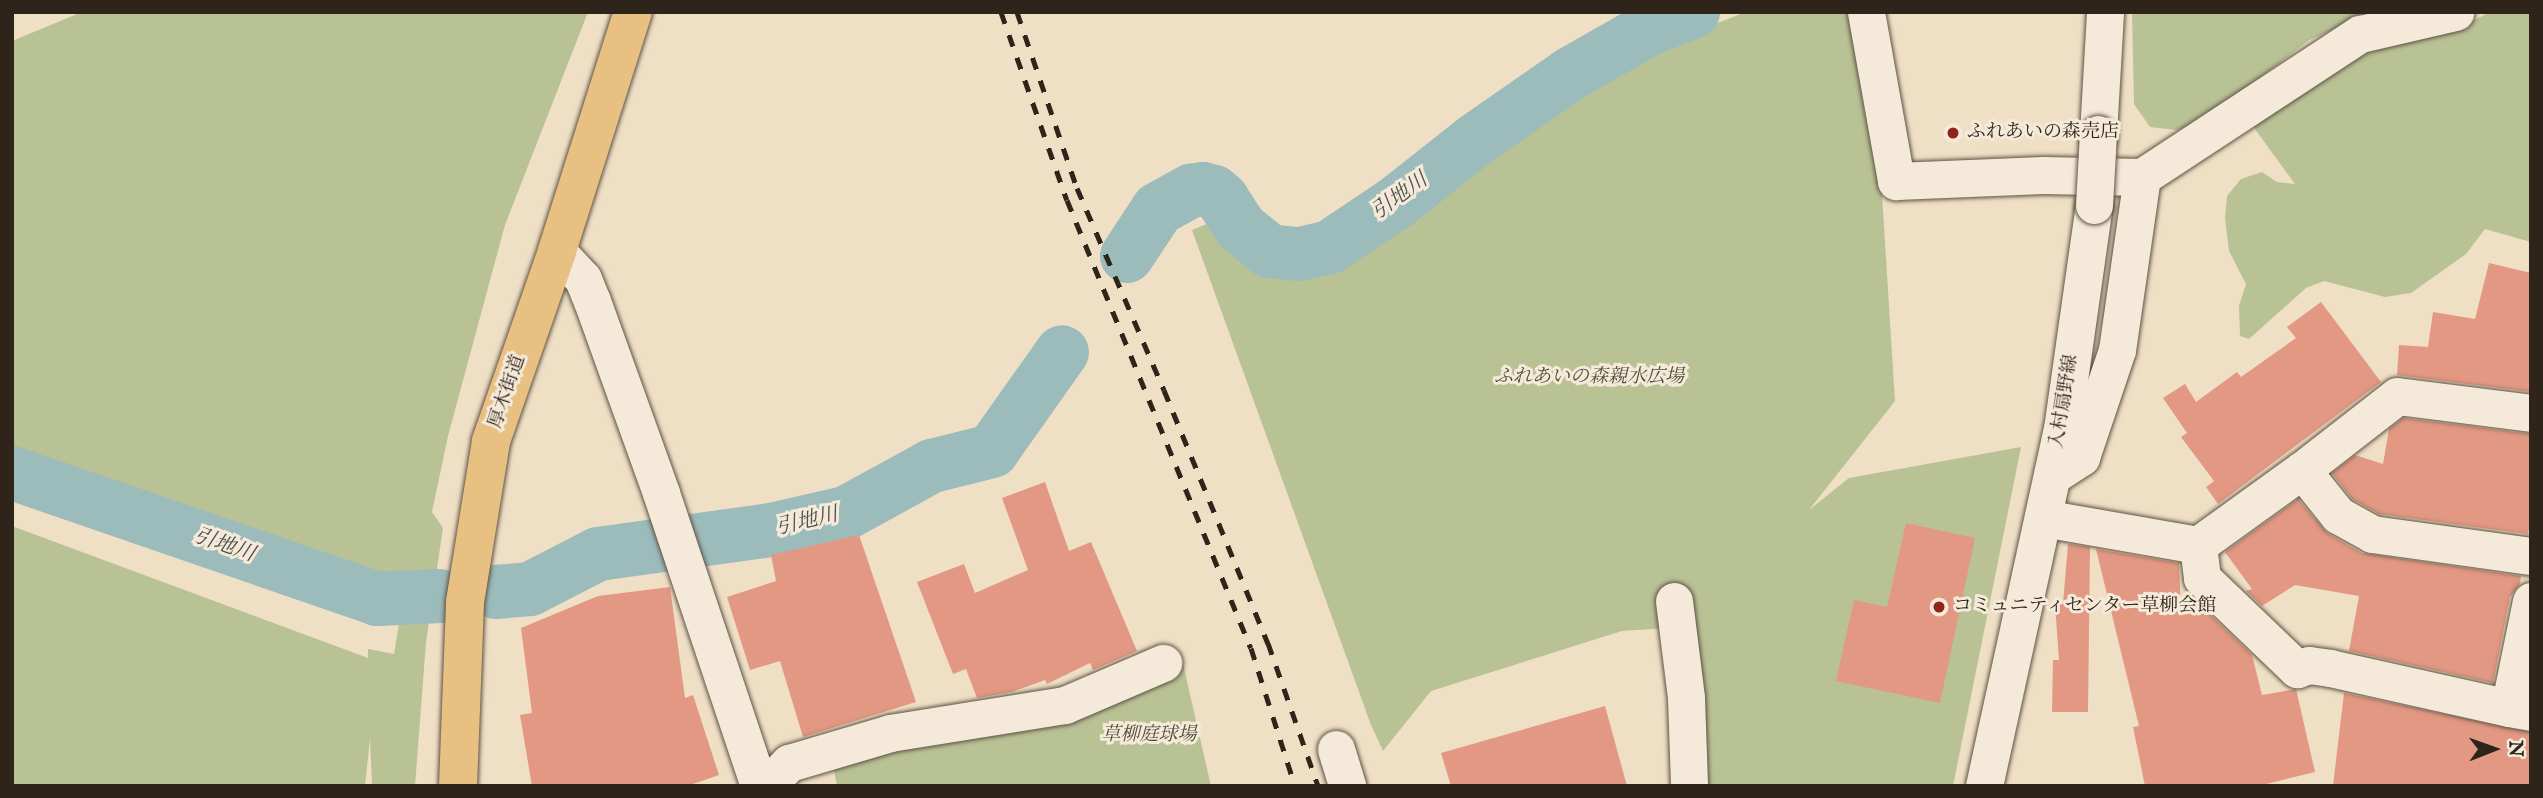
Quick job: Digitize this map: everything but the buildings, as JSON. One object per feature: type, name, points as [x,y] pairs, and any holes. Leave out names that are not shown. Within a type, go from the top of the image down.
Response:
[{"type":"main road","name":"厚木街道","points":[[458,786],[465,602],[491,441],[557,251],[633,12]]},
{"type":"street","points":[[1866,12],[1896,181],[2043,175],[2142,177],[2360,33],[2455,12]]},
{"type":"street","name":"入村扇野線","points":[[1984,786],[2062,429],[2094,205],[2105,12]]},
{"type":"street","points":[[2052,476],[2081,457],[2117,350],[2142,177]]},
{"type":"street","points":[[557,251],[583,279],[661,493],[759,786]]},
{"type":"street","points":[[2043,518],[2198,545],[2302,470],[2397,396],[2531,413]]},
{"type":"street","points":[[2302,470],[2338,515],[2372,534],[2531,556]]},
{"type":"street","points":[[2198,545],[2202,578],[2297,669],[2309,665],[2330,667],[2520,710],[2531,601]]},
{"type":"street","points":[[1674,601],[1686,698],[1689,786]]},
{"type":"street","points":[[766,786],[789,763],[890,733],[1065,705],[1163,663]]},
{"type":"street","points":[[1336,748],[1347,786]]},
{"type":"green space","points":[[82,12],[588,12],[505,225],[448,436],[432,512],[443,528],[426,642],[415,786],[372,786],[370,738],[365,786],[12,786],[12,526],[368,658],[368,649],[394,654],[402,606],[216,522],[116,487],[12,456],[12,41]]},
{"type":"green space","name":"ふれあいの森親水広場","points":[[1746,12],[1852,12],[1880,163],[1895,401],[1809,510],[1849,478],[2021,447],[1953,786],[1700,786],[1667,628],[1622,631],[1431,691],[1383,751],[1371,725],[1192,230],[1214,221],[1291,235],[1349,224],[1620,61]]},
{"type":"green space","points":[[2132,12],[2375,12],[2309,40],[2205,120],[2177,130],[2150,127],[2134,104]]},
{"type":"green space","points":[[2490,12],[2531,12],[2531,242],[2485,229],[2466,254],[2411,293],[2385,297],[2324,281],[2306,288],[2249,339],[2240,336],[2239,306],[2246,284],[2229,251],[2225,218],[2227,196],[2241,179],[2262,172],[2277,182],[2295,184],[2247,118],[2360,46],[2457,29]]},
{"type":"green space","name":"草柳庭球場","points":[[1183,664],[1211,786],[837,786],[833,765],[952,735],[1065,724]]},
{"type":"waterway","name":"引地川","points":[[1127,256],[1158,209],[1191,191],[1203,189],[1214,192],[1222,199],[1241,228],[1269,251],[1300,254],[1330,247],[1397,202],[1474,141],[1570,74],[1651,28],[1693,12]]},
{"type":"waterway","name":"引地川","points":[[496,592],[530,589],[598,554],[771,530],[846,513],[932,466],[992,451],[1062,352]]},
{"type":"waterway","name":"引地川","points":[[12,473],[377,599],[440,596]]},
{"type":"railway","points":[[1001,12],[1067,200],[1251,648],[1295,786]]},
{"type":"railway","points":[[1017,12],[1077,188],[1268,643],[1318,786]]},
{"type":"place","name":"ふれあいの森売店","points":[[1953,133]]},
{"type":"place","name":"コミュニティセンター草柳会館","points":[[1939,607]]}]
